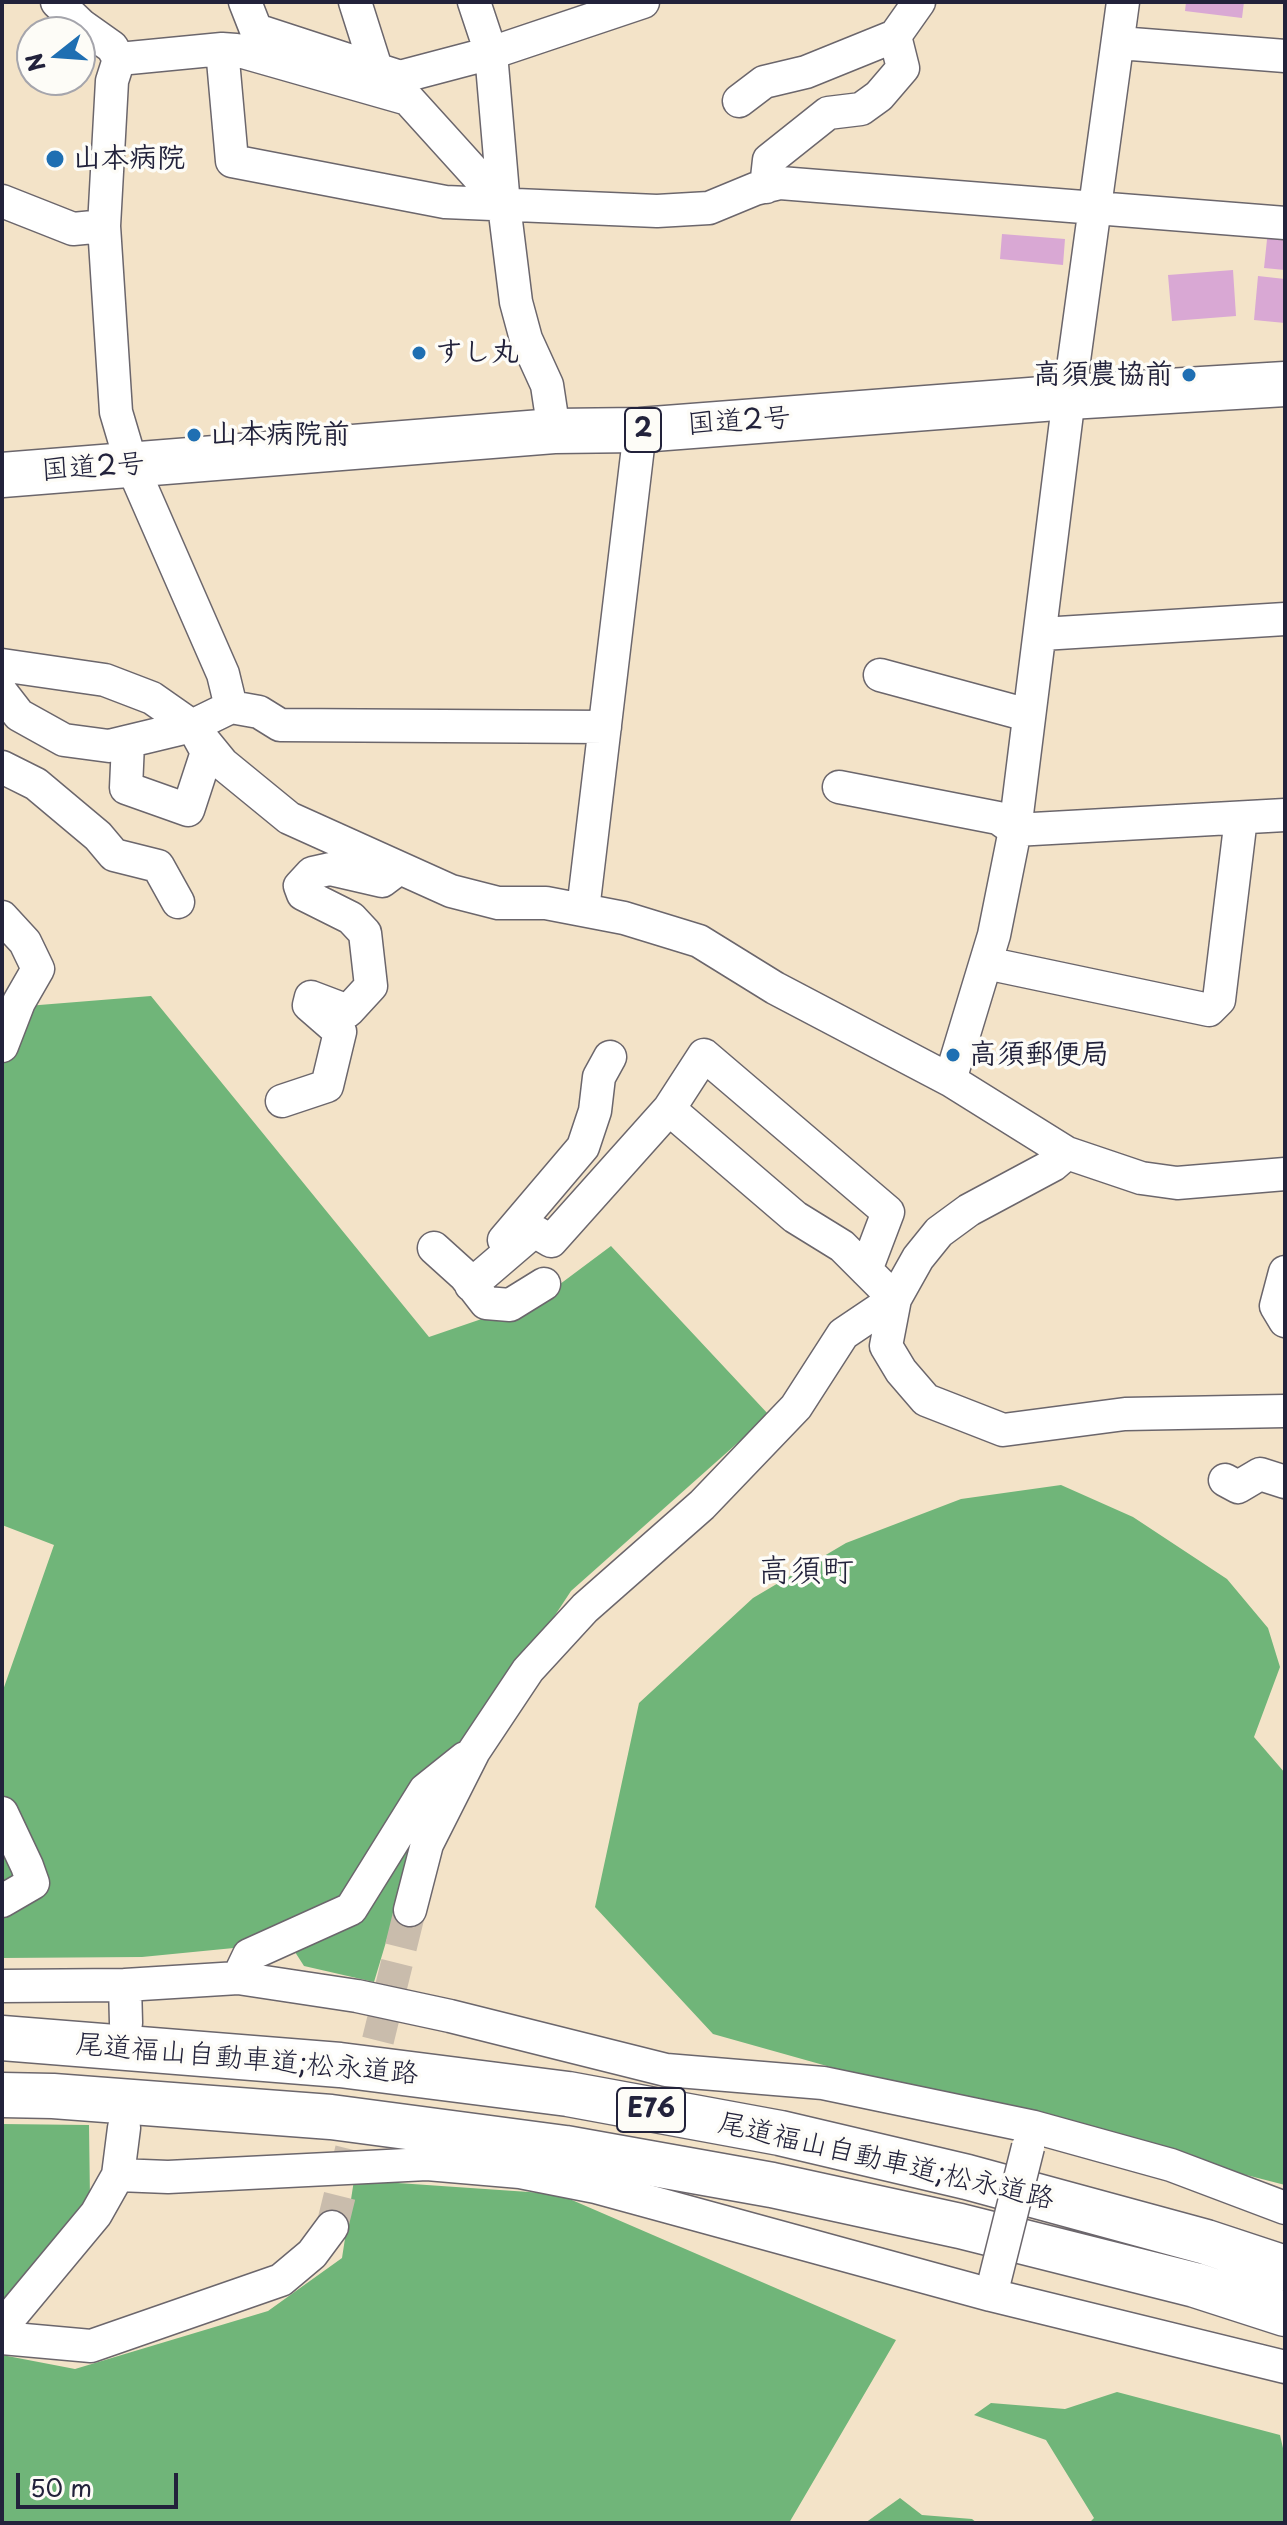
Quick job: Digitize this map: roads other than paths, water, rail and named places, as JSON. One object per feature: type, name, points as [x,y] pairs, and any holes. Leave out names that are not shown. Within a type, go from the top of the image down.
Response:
[{"type":"highway","name":"国道2号","points":[[2,475],[554,431],[640,430],[1285,384]]},
{"type":"highway","name":"尾道福山自動車道;松永道路","points":[[2,2038],[340,2065],[568,2094],[780,2133],[967,2177],[1206,2242],[1285,2268]]},
{"type":"highway","name":"尾道福山自動車道;松永道路","points":[[2,2095],[53,2096],[331,2117],[565,2148],[772,2185],[960,2226],[1195,2285],[1285,2314]]},
{"type":"street","points":[[57,2],[81,25],[112,47],[119,59],[112,81],[104,226],[116,412],[132,466],[223,674],[231,707]]},
{"type":"street","points":[[245,2],[256,30],[400,77],[491,53],[590,10],[643,2]]},
{"type":"street","points":[[355,2],[376,68]]},
{"type":"street","points":[[474,2],[491,53],[516,302],[526,339],[547,385],[554,431]]},
{"type":"street","points":[[739,101],[764,82],[806,72],[895,36],[919,2]]},
{"type":"street","points":[[950,1080],[994,935],[1015,830],[1028,715],[1042,634],[1069,397],[1123,2]]},
{"type":"street","points":[[766,187],[769,160],[828,113],[861,109],[879,96],[903,68],[895,36]]},
{"type":"street","points":[[1119,43],[1285,56]]},
{"type":"street","points":[[222,49],[232,161],[445,202],[657,211],[709,208],[780,183],[1285,223]]},
{"type":"street","points":[[119,59],[236,50],[408,99],[504,205]]},
{"type":"street","points":[[806,72],[828,113]]},
{"type":"street","points":[[2,201],[73,229],[104,226]]},
{"type":"street","points":[[583,910],[640,430]]},
{"type":"street","points":[[1042,634],[1285,619]]},
{"type":"street","points":[[2,665],[105,680],[152,698],[192,726],[223,764],[289,818],[451,891],[498,903],[546,903],[624,918],[699,941],[775,988],[950,1080],[1067,1153],[1141,1178],[1177,1183],[1285,1174]]},
{"type":"street","points":[[880,675],[1028,715]]},
{"type":"street","points":[[8,714],[64,740],[109,746],[192,726],[231,707],[259,712],[280,725],[605,727]]},
{"type":"street","points":[[128,743],[126,788],[188,810],[207,752],[192,726]]},
{"type":"street","points":[[2,767],[36,784],[98,836],[114,855],[158,866],[178,902]]},
{"type":"street","points":[[839,787],[998,818],[1015,830],[1285,815]]},
{"type":"street","points":[[986,963],[1209,1010],[1219,1000],[1241,818]]},
{"type":"street","points":[[282,1101],[327,1086],[340,1032],[309,1005],[311,997],[348,1011],[371,986],[365,933],[351,918],[303,894],[300,886],[312,873],[330,869],[382,881],[398,869]]},
{"type":"street","points":[[2,917],[25,942],[38,969],[19,1002],[2,1046]]},
{"type":"street","points":[[468,1280],[534,1231],[551,1241],[669,1109],[704,1055],[888,1212],[866,1270]]},
{"type":"street","points":[[468,1280],[583,1147],[595,1111],[599,1077],[610,1057]]},
{"type":"street","points":[[669,1109],[795,1217],[842,1246],[895,1299]]},
{"type":"street","points":[[583,1147],[614,1172]]},
{"type":"street","points":[[1067,1153],[1053,1165],[969,1210],[939,1232],[918,1258],[895,1299],[886,1346],[901,1371],[926,1400],[1003,1430],[1125,1414],[1285,1411]]},
{"type":"street","points":[[434,1248],[468,1280],[486,1303],[510,1305],[544,1284]]},
{"type":"street","points":[[1285,1272],[1276,1306],[1285,1321]]},
{"type":"street","points":[[410,1910],[427,1844],[474,1751],[528,1670],[585,1608],[702,1505],[796,1407],[843,1334],[895,1299]]},
{"type":"street","points":[[1225,1480],[1238,1487],[1260,1474],[1285,1482]]},
{"type":"street","points":[[238,1978],[249,1955],[351,1909],[425,1790],[474,1751]]},
{"type":"street","points":[[2,1813],[33,1883],[2,1901]]},
{"type":"street","points":[[2,1986],[125,1985],[238,1978],[357,1996],[666,2070],[823,2083],[1031,2137],[1171,2165],[1285,2208]]},
{"type":"street","points":[[125,1985],[126,2023]]},
{"type":"street","points":[[2,2327],[96,2214],[118,2175],[124,2128]]},
{"type":"street","points":[[993,2287],[1031,2137]]},
{"type":"street","points":[[118,2175],[168,2177],[427,2164],[520,2172],[596,2187],[993,2287],[1285,2367]]},
{"type":"street","points":[[2,2338],[91,2346],[281,2280],[312,2254],[332,2227]]},
{"type":"tunnel","points":[[332,2227],[410,1910]]},
{"type":"place","name":"山本病院","points":[[55,159]]},
{"type":"place","name":"すし丸","points":[[419,353]]},
{"type":"place","name":"高須農協前","points":[[1189,375]]},
{"type":"place","name":"山本病院前","points":[[194,435]]},
{"type":"place","name":"高須郵便局","points":[[953,1055]]},
{"type":"district","name":"高須町","points":[[806,1572]]}]
